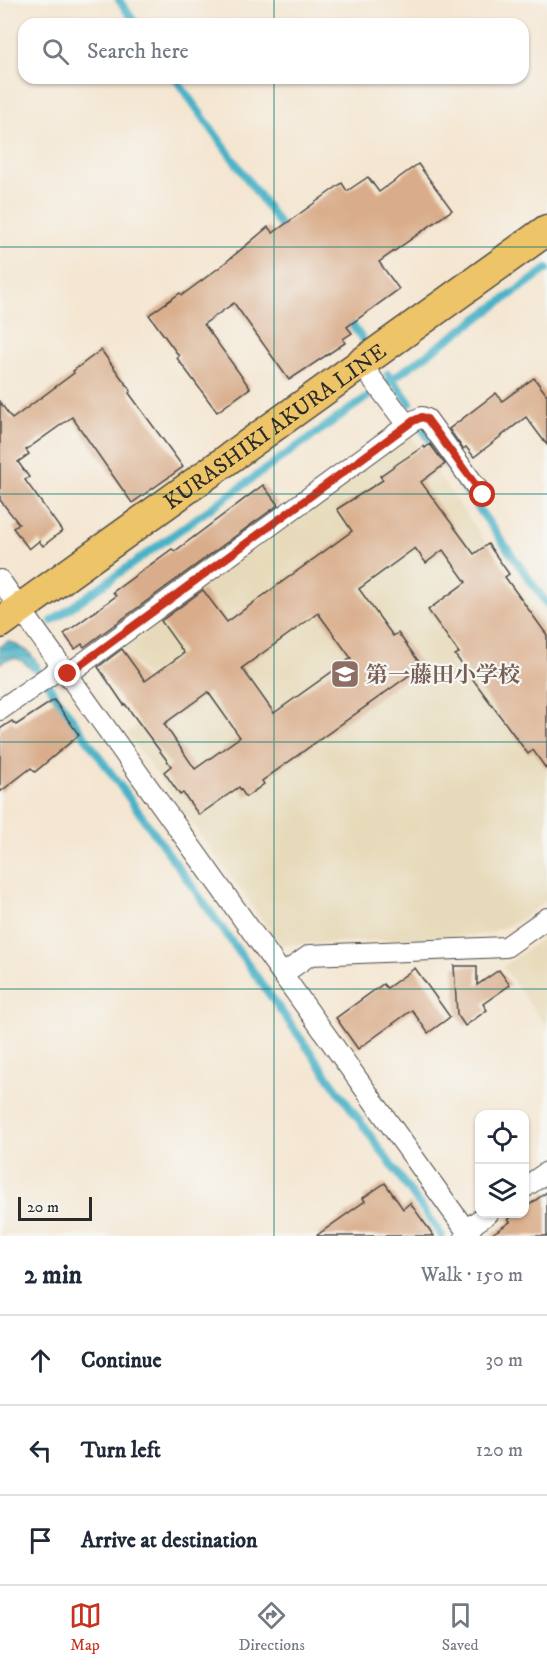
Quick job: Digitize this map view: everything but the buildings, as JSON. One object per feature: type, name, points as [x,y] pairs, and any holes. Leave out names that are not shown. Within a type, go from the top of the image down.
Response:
[{"type":"main road","name":"KURASHIKI AKURA LINE","points":[[10,616],[374,381],[547,230]]},
{"type":"street","points":[[374,381],[407,425]]},
{"type":"street","points":[[0,710],[54,675],[407,425],[422,417],[427,419],[483,495]]},
{"type":"street","points":[[0,580],[10,616],[284,974],[468,1235],[475,1223],[482,1218]]},
{"type":"street","points":[[284,974],[310,955],[506,946],[547,918]]},
{"type":"street","points":[[529,1185],[547,1172]]},
{"type":"shaded area","name":"第一藤田小学校","points":[[410,435],[547,629],[547,900],[520,920],[485,935],[280,945],[127,733],[166,704],[120,644]]},
{"type":"shaded area","points":[[547,935],[547,1028],[503,967]]},
{"type":"water","points":[[9,641],[29,652],[39,665],[32,670],[25,663],[14,658],[0,663],[0,647]]},
{"type":"waterway","points":[[119,0],[132,18]]},
{"type":"waterway","points":[[179,84],[286,233]]},
{"type":"waterway","points":[[52,621],[547,269]]},
{"type":"waterway","points":[[346,316],[363,340]]},
{"type":"waterway","points":[[388,374],[410,403]]},
{"type":"waterway","points":[[422,429],[547,604]]},
{"type":"waterway","points":[[31,661],[442,1236]]},
{"type":"place","name":"第一藤田小学校","points":[[345,674]]},
{"type":"route","points":[[68,674],[413,421],[422,417],[427,419],[483,495]]}]
